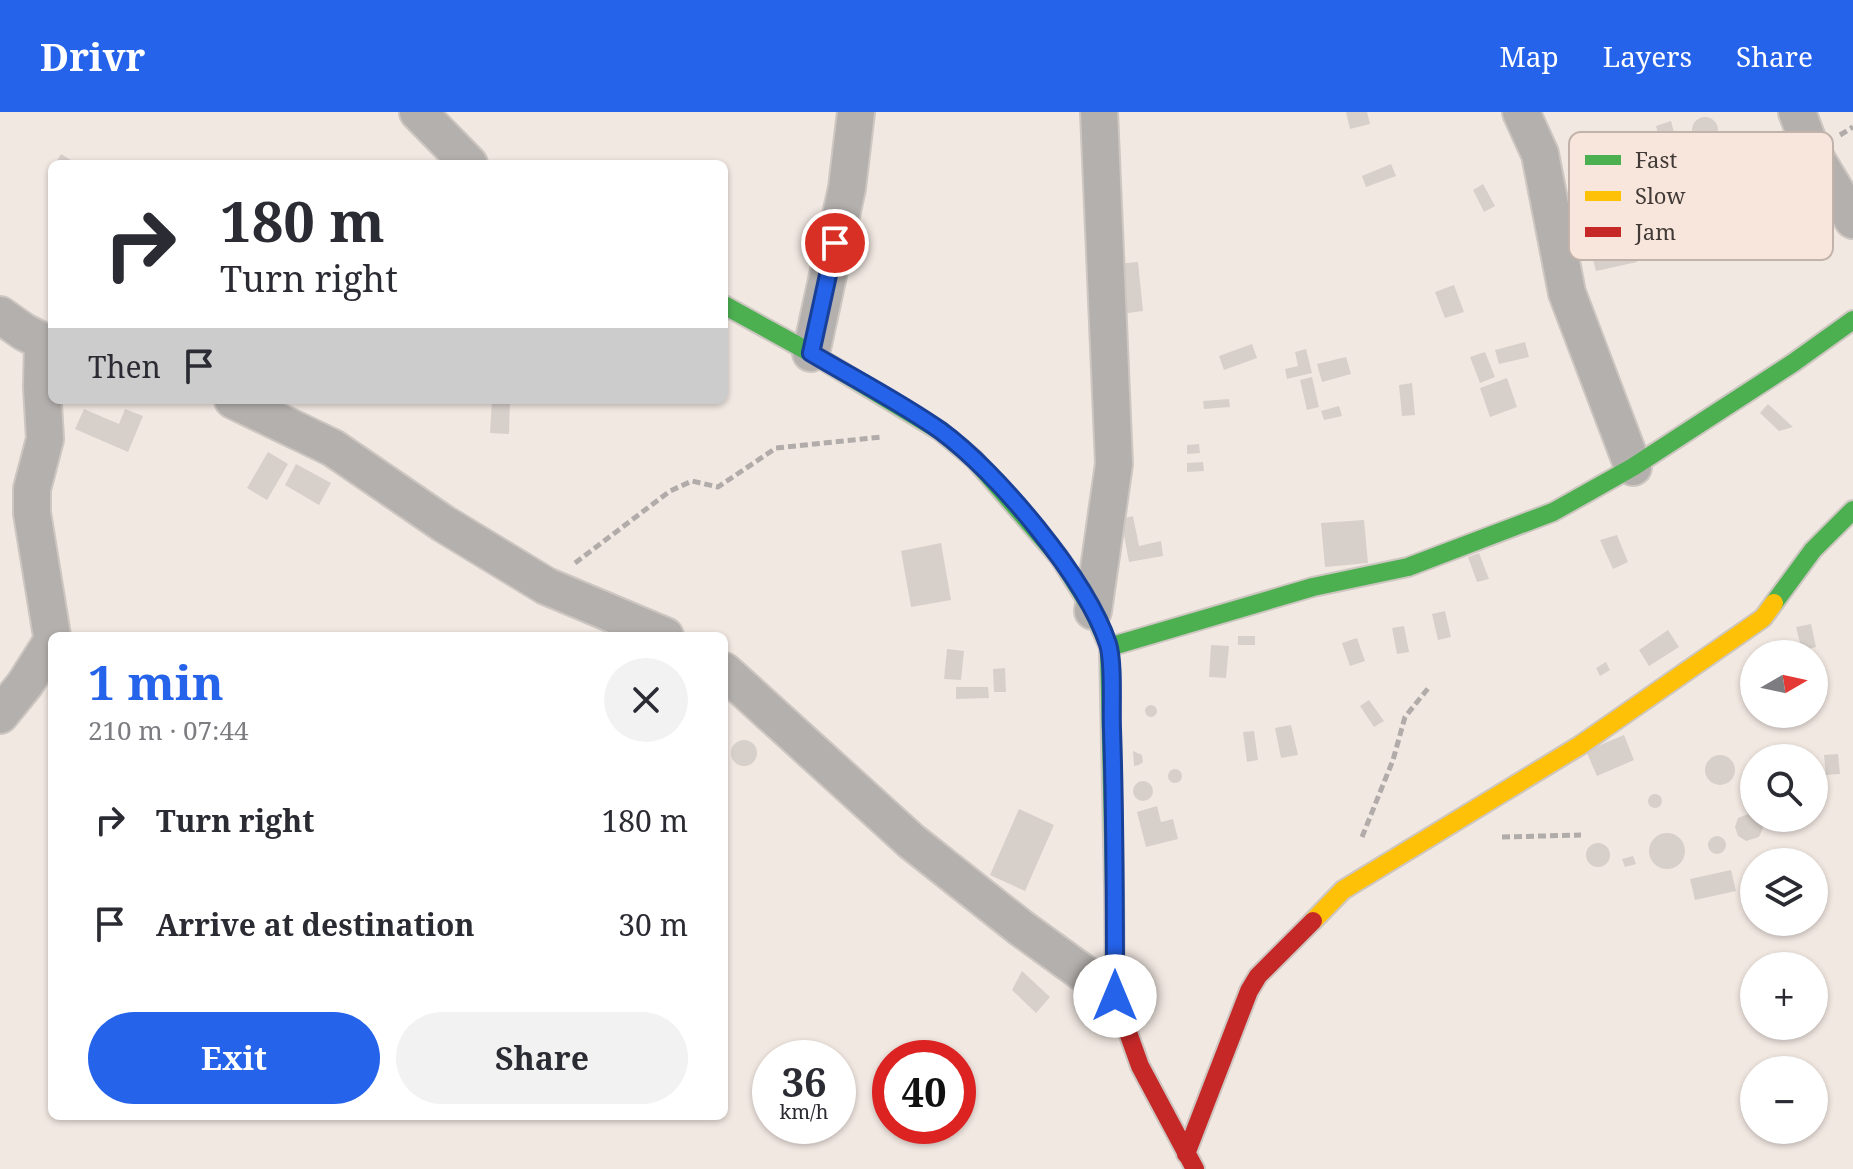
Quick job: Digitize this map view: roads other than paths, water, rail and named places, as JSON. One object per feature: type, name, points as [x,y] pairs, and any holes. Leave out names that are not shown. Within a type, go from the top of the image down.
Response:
[{"type":"street","points":[[418,112],[465,160]]},
{"type":"street","points":[[811,353],[847,188],[856,112]]},
{"type":"street","points":[[1093,611],[1114,464],[1099,112]]},
{"type":"street","points":[[1521,112],[1540,154],[1567,293],[1633,467]]},
{"type":"street","points":[[1797,112],[1804,132]]},
{"type":"street","points":[[1833,187],[1853,220]]},
{"type":"street","points":[[728,307],[940,431],[974,459],[1059,557],[1093,611],[1109,647],[1114,796],[1115,996],[1140,1066],[1190,1162]]},
{"type":"street","points":[[0,315],[48,344],[42,409],[45,439],[32,489],[32,513],[52,632]]},
{"type":"street","points":[[1109,647],[1313,587],[1408,567],[1553,512],[1633,467],[1793,363],[1853,320]]},
{"type":"street","points":[[241,404],[333,448],[444,524],[546,586],[655,632]]},
{"type":"street","points":[[1190,1162],[1249,991],[1258,976],[1343,890],[1579,746],[1763,618],[1813,550],[1853,510]]},
{"type":"street","points":[[0,715],[25,684],[48,644]]},
{"type":"street","points":[[728,675],[911,841],[1021,928],[1115,996]]}]
